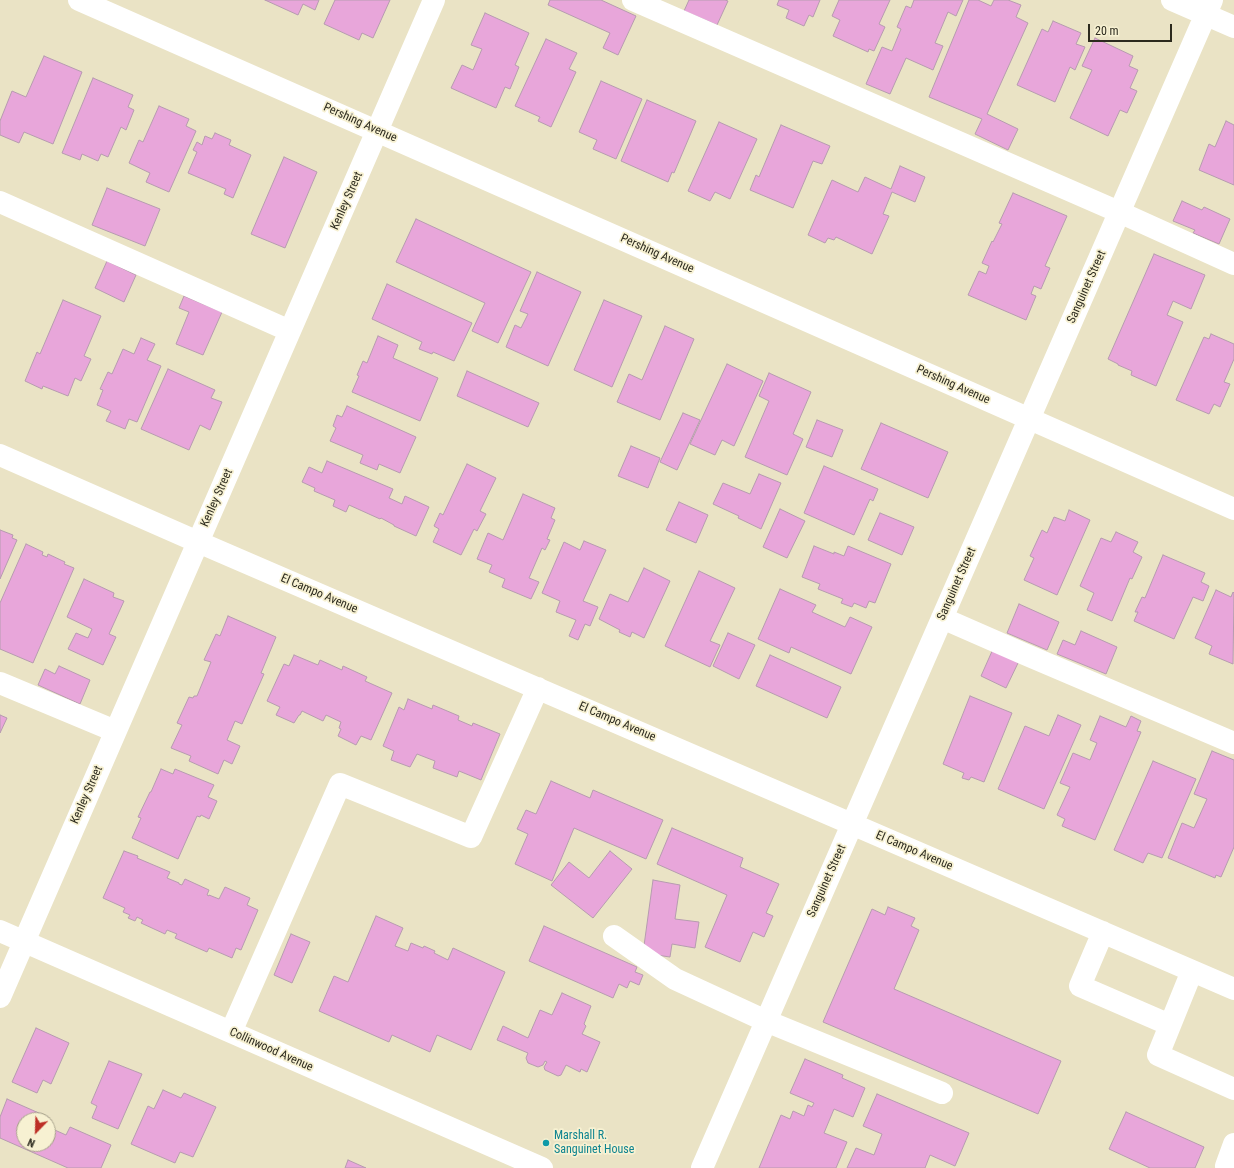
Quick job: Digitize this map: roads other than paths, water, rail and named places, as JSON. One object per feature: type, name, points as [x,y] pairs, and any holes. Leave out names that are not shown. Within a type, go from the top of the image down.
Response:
[{"type":"street","name":"Pershing Avenue","points":[[79,0],[1234,509]]},
{"type":"street","name":"Kenley Street","points":[[0,997],[23,941],[434,0]]},
{"type":"street","points":[[633,0],[1119,212],[1234,264]]},
{"type":"street","points":[[1172,0],[1208,7],[1234,27]]},
{"type":"street","name":"Sanguinet Street","points":[[702,1168],[1208,7]]},
{"type":"street","points":[[0,202],[290,331]]},
{"type":"street","name":"El Campo Avenue","points":[[0,455],[198,542],[1234,989]]},
{"type":"street","points":[[942,618],[1022,654],[1234,743]]},
{"type":"street","points":[[0,683],[115,732]]},
{"type":"street","points":[[231,1032],[340,784],[471,837],[538,688]]},
{"type":"street","name":"Collinwood Avenue","points":[[0,931],[542,1168]]},
{"type":"street","points":[[1103,932],[1080,986],[1170,1025]]},
{"type":"street","points":[[614,936],[675,979],[766,1021],[942,1093]]},
{"type":"street","points":[[1192,971],[1158,1055],[1234,1089]]},
{"type":"street","points":[[1231,1168],[1226,1166],[1234,1144]]},
{"type":"place","name":"Marshall R. Sanguinet House","points":[[546,1143]]}]
